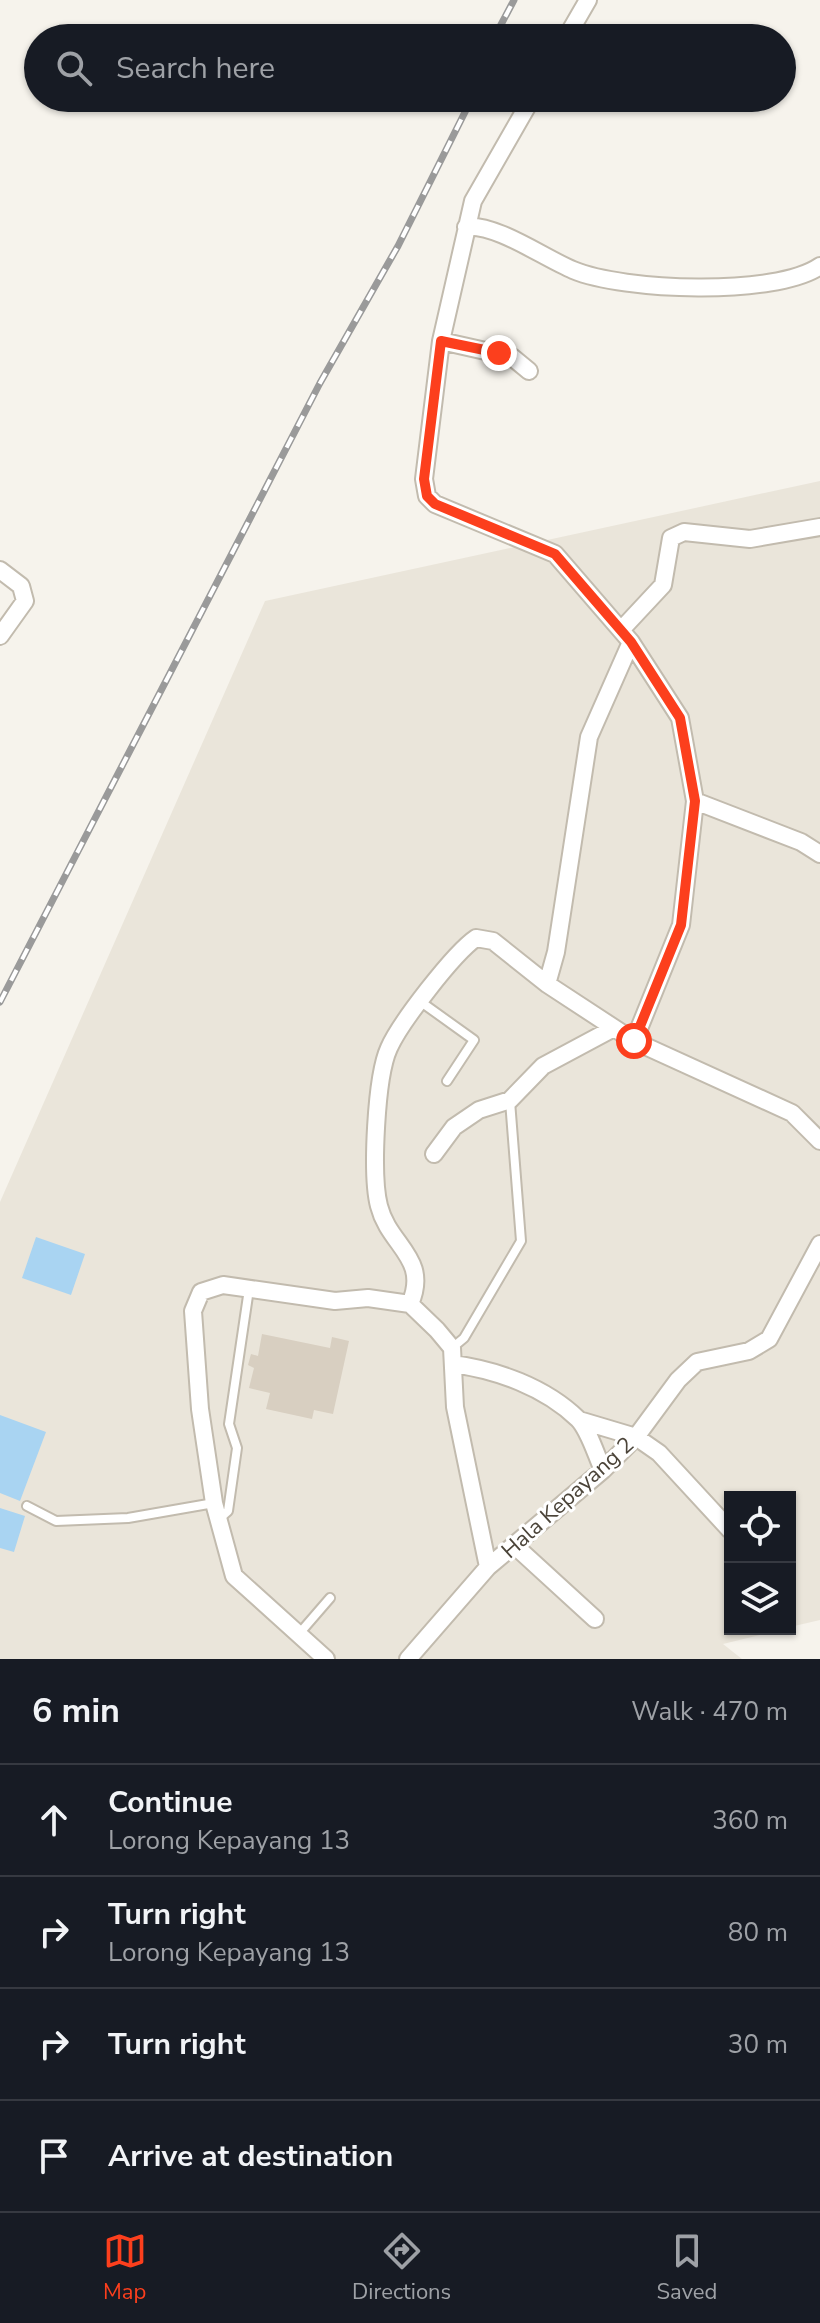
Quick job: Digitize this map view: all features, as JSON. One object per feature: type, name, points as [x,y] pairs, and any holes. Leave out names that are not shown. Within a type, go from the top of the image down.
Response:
[{"type":"street","points":[[574,24],[588,0]]},
{"type":"street","points":[[524,112],[473,201],[441,341],[424,479],[427,496],[435,504],[555,554],[626,636],[680,718],[695,801],[681,925],[634,1041]]},
{"type":"street","points":[[466,227],[485,227],[577,272],[650,288],[768,282],[820,266]]},
{"type":"street","points":[[441,341],[512,357],[529,371]]},
{"type":"street","points":[[547,984],[556,952],[589,737],[626,636],[663,585],[671,538],[684,532],[750,539],[820,527]]},
{"type":"street","points":[[0,570],[21,586],[25,601],[0,636]]},
{"type":"street","points":[[695,801],[801,842],[820,854]]},
{"type":"street","points":[[410,1304],[416,1275],[413,1263],[384,1225],[378,1202],[376,1146],[382,1070],[389,1047],[421,1002],[465,945],[476,938],[493,941],[547,984],[634,1041],[792,1113],[820,1141]]},
{"type":"street","points":[[434,1154],[454,1127],[479,1110],[510,1100],[543,1066],[614,1028]]},
{"type":"street","name":"Hala Kepayang 2","points":[[408,1659],[488,1567],[603,1470],[636,1437],[678,1380],[697,1362],[749,1351],[769,1339],[813,1275],[820,1244]]},
{"type":"street","points":[[326,1659],[254,1589],[234,1576],[216,1511],[200,1409],[193,1311],[201,1292],[223,1285],[335,1301],[368,1298],[410,1304],[453,1356],[527,1385],[579,1420],[636,1437],[659,1453],[724,1523]]},
{"type":"street","points":[[453,1356],[455,1407],[488,1567]]},
{"type":"street","points":[[579,1420],[603,1470]]},
{"type":"street","points":[[514,1545],[595,1619]]},
{"type":"lane","points":[[421,1002],[474,1040],[447,1081]]},
{"type":"lane","points":[[453,1356],[521,1241],[510,1100]]},
{"type":"lane","points":[[27,1506],[56,1521],[228,1511],[237,1448],[229,1424],[249,1289]]},
{"type":"lane","points":[[298,1635],[330,1598]]},
{"type":"shaded area","points":[[820,481],[820,1620],[796,1626],[796,1491],[724,1491],[724,1635],[760,1635],[723,1644],[742,1659],[0,1659],[0,1202],[265,601]]},
{"type":"water","points":[[36,1237],[85,1254],[71,1295],[22,1278]]},
{"type":"water","points":[[0,1415],[46,1432],[20,1501],[0,1493]]},
{"type":"water","points":[[0,1508],[25,1516],[14,1552],[0,1548]]},
{"type":"building","points":[[262,1334],[330,1348],[332,1337],[349,1341],[333,1414],[314,1410],[312,1419],[266,1409],[270,1393],[249,1388],[254,1368],[248,1365],[251,1354],[258,1356]]},
{"type":"railway","points":[[501,24],[514,0]]},
{"type":"railway","points":[[0,1002],[320,383],[398,246],[465,112]]},
{"type":"route","points":[[499,353],[441,341],[424,479],[427,496],[435,504],[555,554],[631,642],[680,718],[692,769],[695,801],[681,925],[634,1041]]}]
